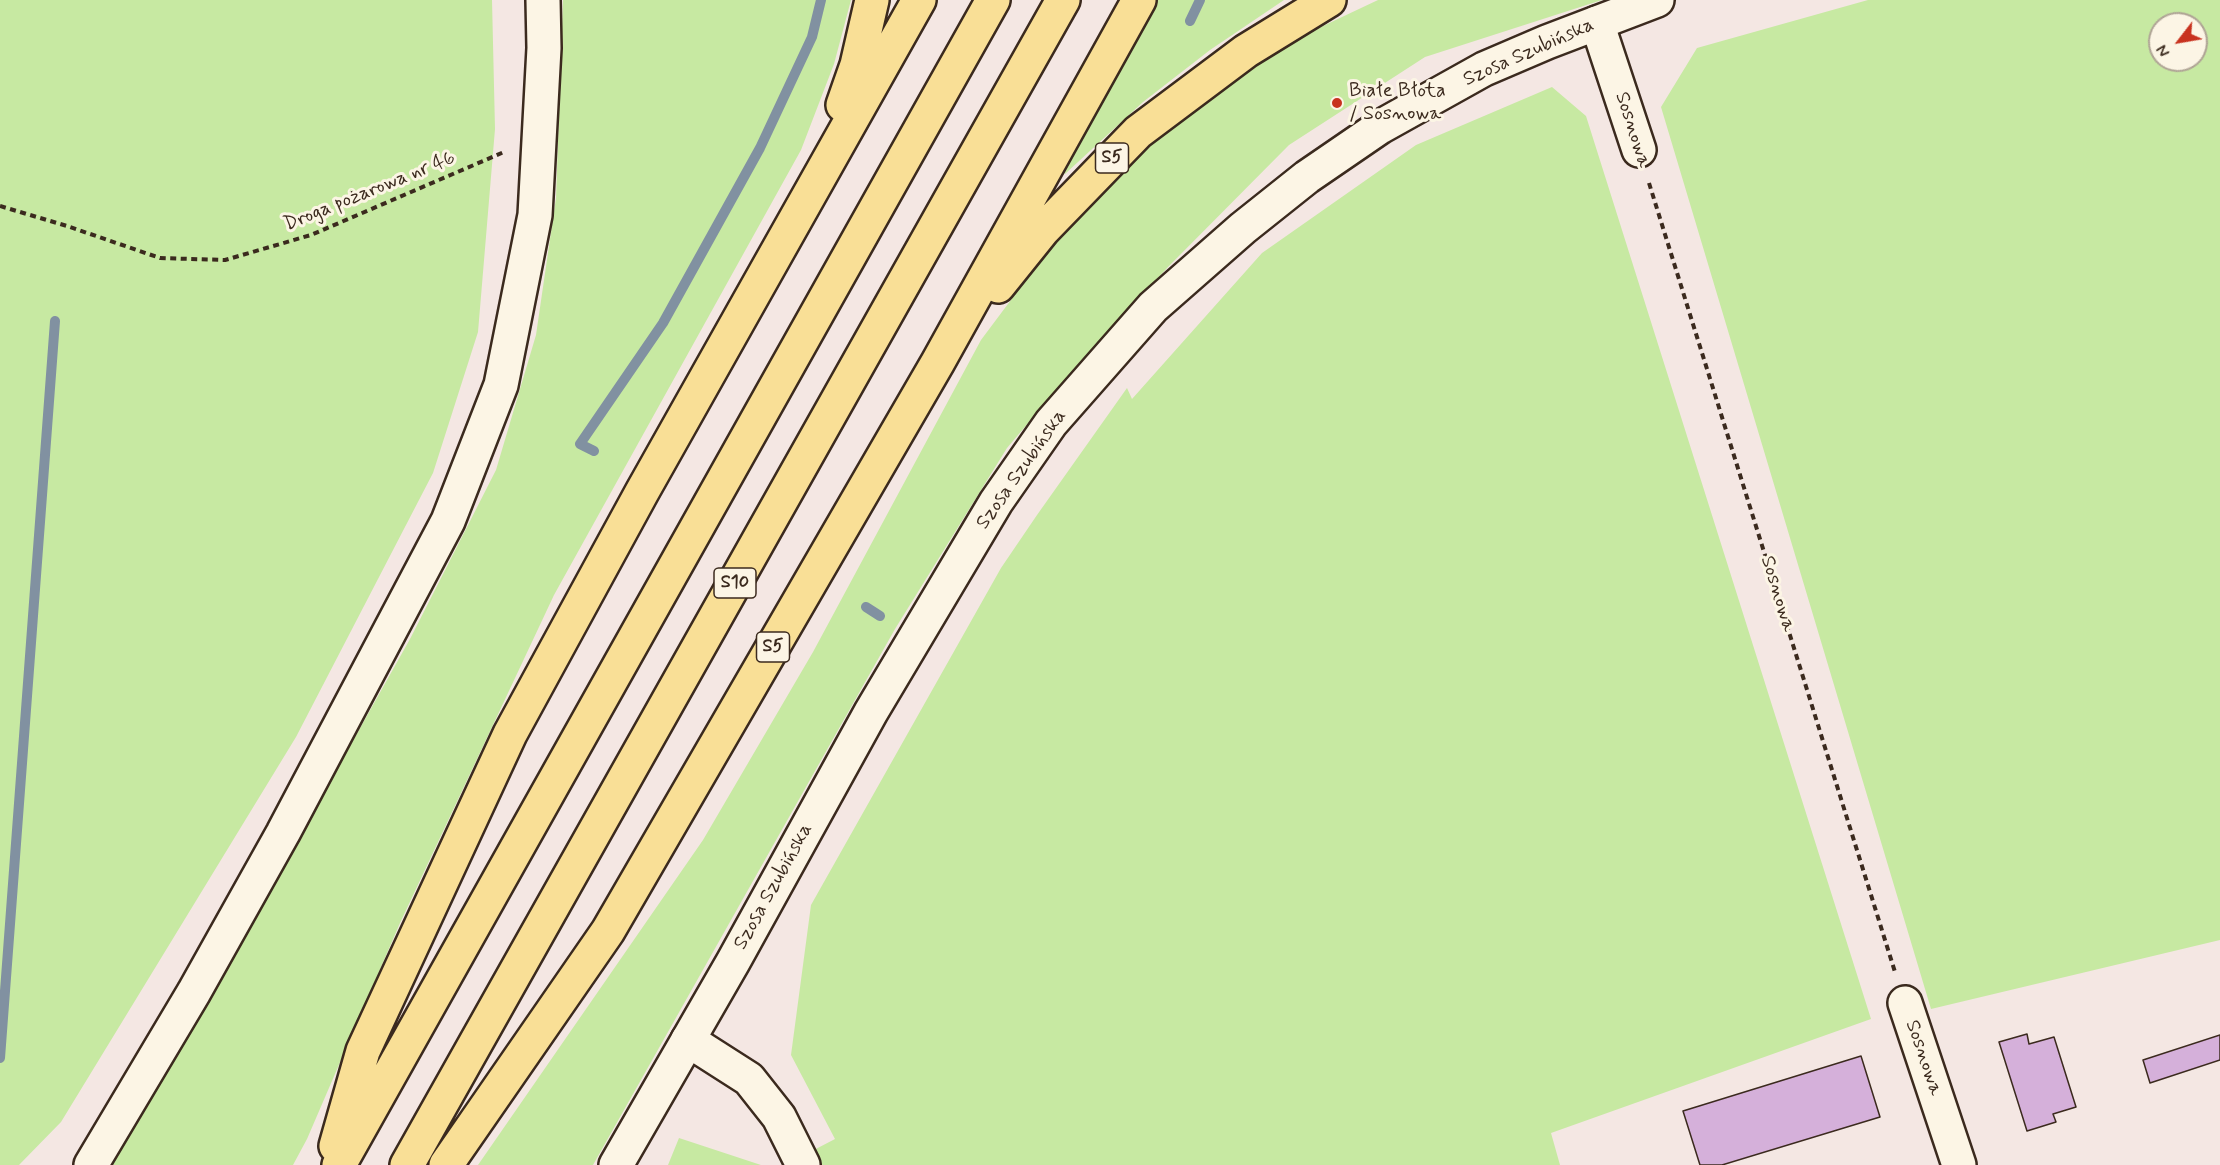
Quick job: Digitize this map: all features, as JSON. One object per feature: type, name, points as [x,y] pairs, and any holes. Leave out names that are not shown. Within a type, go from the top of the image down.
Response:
[{"type":"highway","points":[[816,182],[857,65],[872,0]]},
{"type":"highway","points":[[330,1165],[363,1051],[510,734],[642,492],[919,0]]},
{"type":"highway","points":[[339,1165],[993,0]]},
{"type":"highway","name":"S10","points":[[407,1165],[1063,0]]},
{"type":"highway","points":[[938,362],[1139,0]]},
{"type":"highway","name":"S5","points":[[446,1165],[608,931],[938,362],[1043,230],[1138,132],[1246,51],[1329,0]]},
{"type":"street","points":[[92,1165],[194,992],[283,833],[448,521],[501,385],[535,215],[544,48],[543,0]]},
{"type":"street","name":"Szosa Szubińska","points":[[616,1165],[871,712],[996,502],[1051,423],[1153,307],[1243,228],[1307,177],[1380,127],[1485,69],[1657,0]]},
{"type":"street","name":"Sosnowa","points":[[1597,23],[1639,150]]},
{"type":"street","name":"Sosnowa","points":[[1905,1003],[1959,1165]]},
{"type":"street","points":[[688,1040],[749,1079],[779,1117],[803,1165]]},
{"type":"path","name":"Droga pożarowa nr 46","points":[[0,206],[160,258],[225,260],[311,235],[539,137]]},
{"type":"path","name":"Sosnowa","points":[[1639,150],[1905,1003]]},
{"type":"green space","points":[[0,0],[492,0],[495,129],[478,332],[433,473],[296,737],[61,1122],[19,1165],[0,1165]]},
{"type":"green space","points":[[563,0],[851,0],[834,64],[801,150],[554,595],[400,923],[307,1139],[293,1165],[112,1165],[175,1058],[410,639],[496,470],[536,335],[556,198]]},
{"type":"green space","points":[[1155,0],[1284,0],[1210,50],[1143,102],[1065,174],[1060,165]]},
{"type":"green space","points":[[1378,0],[1602,0],[1425,57],[1289,145],[1168,267],[1079,363],[1007,448],[895,629],[593,1165],[478,1165],[703,840],[813,652],[981,340],[1058,237],[1150,143],[1218,87],[1287,43]]},
{"type":"green space","points":[[1868,0],[2220,0],[2220,940],[1931,1009],[1661,107],[1697,48]]},
{"type":"green space","points":[[1552,87],[1586,116],[1871,1019],[1551,1133],[1560,1165],[785,1165],[835,1139],[791,1055],[811,905],[1001,568],[1127,388],[1132,399],[1262,253],[1416,145]]},
{"type":"green space","points":[[679,1138],[761,1165],[668,1165]]},
{"type":"building","points":[[2027,1034],[2029,1044],[2054,1037],[2076,1107],[2053,1114],[2056,1122],[2027,1131],[1999,1042]]},
{"type":"building","points":[[2220,1035],[2220,1060],[2150,1083],[2143,1060]]},
{"type":"building","points":[[1861,1056],[1880,1117],[1722,1165],[1700,1165],[1683,1111]]},
{"type":"waterway","points":[[594,451],[580,444],[663,323],[760,148],[812,37],[821,0]]},
{"type":"waterway","points":[[1190,21],[1200,0]]},
{"type":"waterway","points":[[0,1058],[55,321]]},
{"type":"waterway","points":[[866,607],[880,616]]},
{"type":"place","name":"Białe Błota / Sosnowa","points":[[1337,103]]}]
